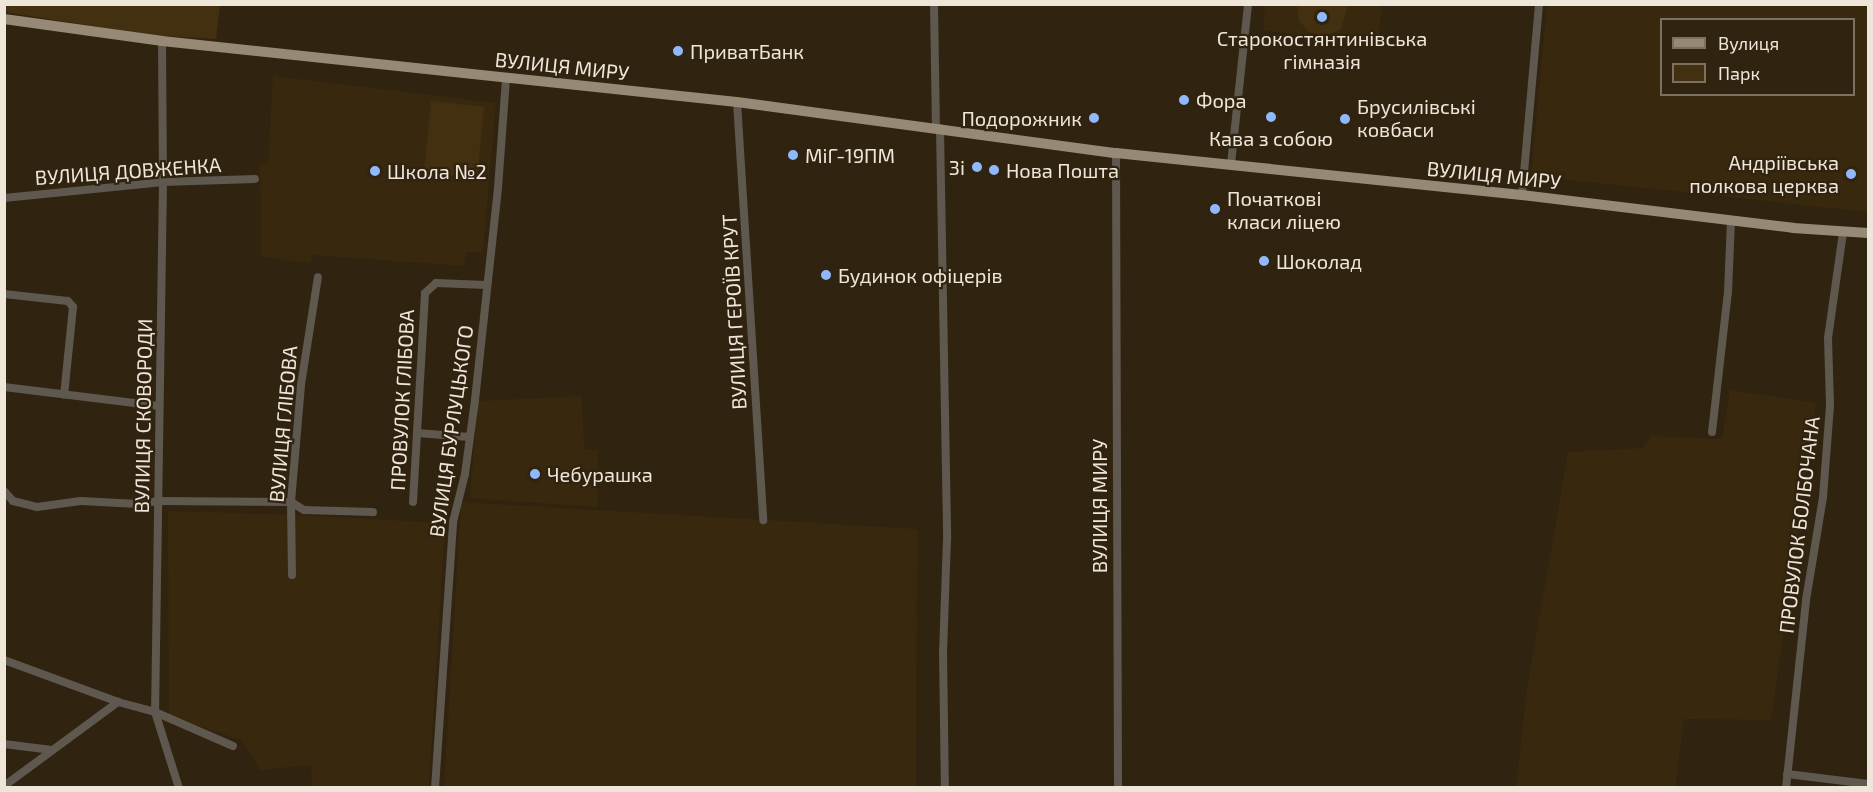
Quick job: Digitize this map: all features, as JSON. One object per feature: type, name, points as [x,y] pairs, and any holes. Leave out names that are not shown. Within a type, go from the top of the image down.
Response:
[{"type":"main road","name":"ВУЛИЦЯ МИРУ","points":[[4,19],[162,41],[737,102],[1116,153],[1869,233]]},
{"type":"street","points":[[934,4],[947,539],[944,652],[945,788]]},
{"type":"street","points":[[1231,164],[1248,4]]},
{"type":"street","points":[[1522,195],[1539,4]]},
{"type":"street","name":"ВУЛИЦЯ СКОВОРОДИ","points":[[162,41],[163,182],[155,712],[179,788]]},
{"type":"street","name":"ВУЛИЦЯ БУРЛУЦЬКОГО","points":[[435,788],[453,522],[465,474],[470,437],[498,188],[506,79]]},
{"type":"street","name":"ВУЛИЦЯ ГЕРОЇВ КРУТ","points":[[737,102],[763,520]]},
{"type":"street","name":"ВУЛИЦЯ МИРУ","points":[[1116,153],[1118,788]]},
{"type":"street","name":"ВУЛИЦЯ ДОВЖЕНКА","points":[[4,198],[163,182],[255,179]]},
{"type":"street","points":[[1712,432],[1728,292],[1731,220]]},
{"type":"street","name":"ПРОВУЛОК БОЛБОЧАНА","points":[[1786,788],[1806,600],[1823,497],[1830,405],[1828,338],[1843,232]]},
{"type":"street","name":"ВУЛИЦЯ ГЛІБОВА","points":[[292,575],[291,502],[301,385],[318,277]]},
{"type":"street","name":"ПРОВУЛОК ГЛІБОВА","points":[[413,502],[424,293],[436,283],[486,285]]},
{"type":"street","points":[[4,294],[68,301],[73,307],[64,395]]},
{"type":"street","points":[[4,387],[159,406]]},
{"type":"street","points":[[417,433],[470,437]]},
{"type":"street","name":"ПРОВУЛОК ГЛІБОВА","points":[[4,491],[13,501],[37,507],[81,501],[138,504],[159,501],[291,502],[304,510],[373,512]]},
{"type":"street","points":[[4,660],[118,702],[155,712],[233,746]]},
{"type":"street","points":[[4,786],[118,702]]},
{"type":"street","points":[[4,744],[52,750]]},
{"type":"street","points":[[1787,774],[1869,784]]},
{"type":"shaded area","name":"Старокостянтинівська гімназія","points":[[1265,5],[1382,5],[1377,47],[1263,30]]},
{"type":"shaded area","points":[[1547,5],[1868,5],[1868,212],[1531,176]]},
{"type":"shaded area","name":"Школа №2","points":[[273,76],[496,103],[483,252],[466,252],[464,266],[312,255],[311,264],[261,256],[260,164],[268,163]]},
{"type":"shaded area","points":[[1730,390],[1816,403],[1771,720],[1684,719],[1675,787],[1516,787],[1527,689],[1568,452],[1642,448],[1651,436],[1722,439]]},
{"type":"shaded area","name":"Чебурашка","points":[[582,396],[584,449],[598,450],[598,507],[470,498],[478,401]]},
{"type":"shaded area","points":[[461,502],[917,529],[916,787],[444,788]]},
{"type":"shaded area","points":[[168,511],[279,514],[445,523],[429,787],[312,787],[311,765],[260,770],[241,740],[169,716]]},
{"type":"green space","points":[[1297,4],[1348,5],[1341,29],[1325,37],[1307,31],[1299,20]]},
{"type":"green space","points":[[4,5],[220,5],[216,39],[148,35],[5,12]]},
{"type":"green space","points":[[431,101],[484,107],[477,178],[424,173]]},
{"type":"place","name":"Старокостянтинівська гімназія","points":[[1322,17]]},
{"type":"place","name":"ПриватБанк","points":[[678,51]]},
{"type":"place","name":"Фора","points":[[1184,100]]},
{"type":"place","name":"Кава з собою","points":[[1271,117]]},
{"type":"place","name":"Подорожник","points":[[1094,118]]},
{"type":"place","name":"Брусилівські ковбаси","points":[[1345,119]]},
{"type":"place","name":"МіГ-19ПМ","points":[[793,155]]},
{"type":"place","name":"3і","points":[[977,167]]},
{"type":"place","name":"Нова Пошта","points":[[994,170]]},
{"type":"place","name":"Школа №2","points":[[375,171]]},
{"type":"place","name":"Андріївська полкова церква","points":[[1851,174]]},
{"type":"place","name":"Початкові класи ліцею","points":[[1215,209]]},
{"type":"place","name":"Шоколад","points":[[1264,261]]},
{"type":"place","name":"Будинок офіцерів","points":[[826,275]]},
{"type":"place","name":"Чебурашка","points":[[535,474]]}]
